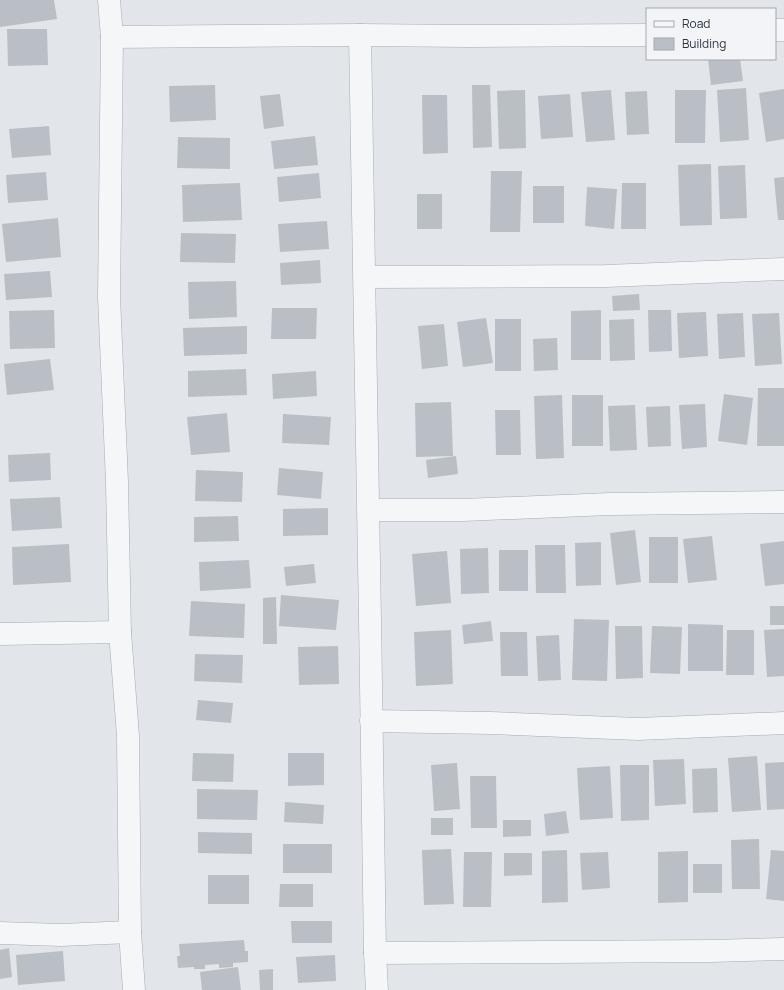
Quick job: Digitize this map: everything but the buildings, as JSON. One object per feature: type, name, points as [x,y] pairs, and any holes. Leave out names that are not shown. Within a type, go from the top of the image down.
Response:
[{"type":"street","points":[[109,0],[112,36],[109,297],[117,482],[120,632],[128,736],[130,932],[134,990]]},
{"type":"street","points":[[360,35],[366,277],[371,721],[377,990]]},
{"type":"street","points":[[112,36],[646,35]]},
{"type":"street","points":[[366,277],[606,276],[784,269]]},
{"type":"street","points":[[369,510],[463,510],[610,504],[784,502]]},
{"type":"street","points":[[0,634],[120,632]]},
{"type":"street","points":[[371,721],[491,723],[638,729],[784,723]]},
{"type":"street","points":[[0,933],[61,935],[130,932]]},
{"type":"street","points":[[375,953],[704,951],[784,949]]}]
